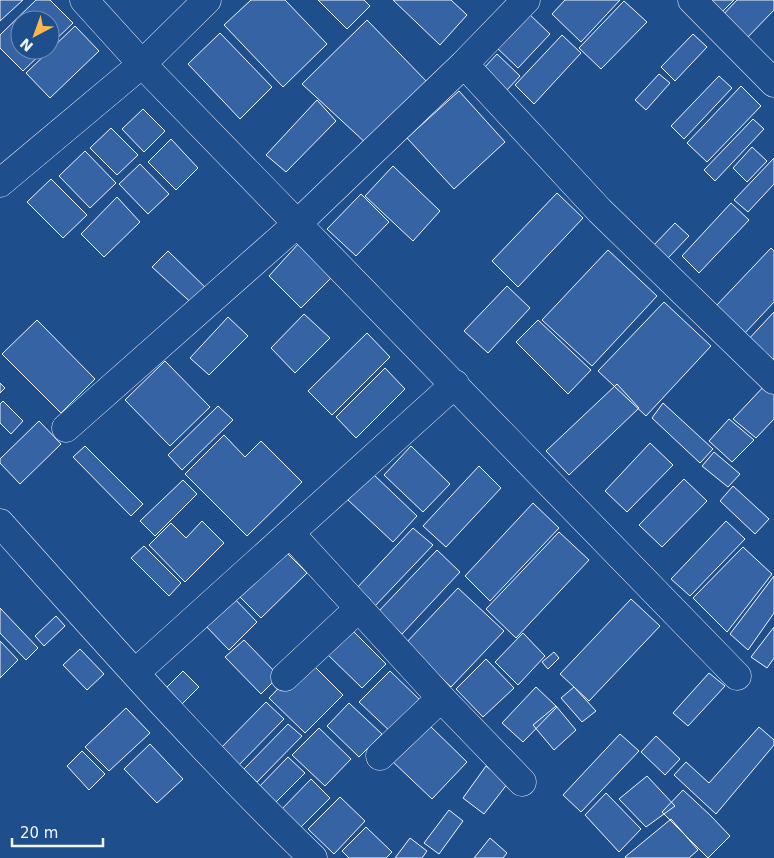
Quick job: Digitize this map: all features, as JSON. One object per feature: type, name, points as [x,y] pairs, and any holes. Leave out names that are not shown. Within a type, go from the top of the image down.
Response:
[{"type":"street","points":[[84,0],[142,64],[737,676]]},
{"type":"street","points":[[0,183],[142,64],[207,0]]},
{"type":"street","points":[[66,428],[298,223],[464,64],[526,0]]},
{"type":"street","points":[[692,0],[774,83]]},
{"type":"street","points":[[464,64],[600,211],[774,380]]},
{"type":"street","points":[[135,673],[454,384]]},
{"type":"street","points":[[0,523],[135,673],[256,803],[313,858]]},
{"type":"street","points":[[290,533],[441,698],[522,782]]},
{"type":"street","points":[[285,677],[359,608]]},
{"type":"street","points":[[380,756],[441,698]]},
{"type":"building","points":[[0,0],[23,0],[10,10],[0,21]]},
{"type":"building","points":[[36,0],[50,0],[60,10],[26,10]]},
{"type":"building","points":[[251,0],[285,0],[327,44],[283,87],[224,25]]},
{"type":"building","points":[[318,0],[364,0],[370,6],[347,29]]},
{"type":"building","points":[[393,0],[451,0],[467,15],[440,45]]},
{"type":"building","points":[[565,0],[620,0],[581,42],[552,14]]},
{"type":"building","points":[[710,0],[734,0],[722,12]]},
{"type":"building","points":[[737,0],[774,0],[774,10],[745,40],[721,17]]},
{"type":"building","points":[[624,1],[647,22],[601,69],[579,48]]},
{"type":"building","points":[[60,10],[73,23],[60,35]]},
{"type":"building","points":[[527,12],[550,34],[518,68],[495,46]]},
{"type":"building","points":[[367,20],[429,84],[368,145],[302,84]]},
{"type":"building","points":[[10,25],[10,58],[0,48],[0,35]]},
{"type":"building","points":[[75,26],[99,51],[50,98],[26,73],[40,60],[60,60],[60,40]]},
{"type":"building","points":[[220,33],[272,87],[240,119],[188,64]]},
{"type":"building","points":[[693,34],[707,47],[675,81],[661,67]]},
{"type":"building","points":[[562,35],[581,53],[534,104],[515,85]]},
{"type":"building","points":[[497,54],[520,76],[506,91],[483,69]]},
{"type":"building","points":[[12,60],[35,60],[23,71]]},
{"type":"building","points":[[659,74],[670,83],[646,110],[635,100]]},
{"type":"building","points":[[719,76],[732,88],[684,139],[671,126]]},
{"type":"building","points":[[741,86],[761,106],[707,162],[687,143]]},
{"type":"building","points":[[459,91],[505,142],[454,189],[407,138]]},
{"type":"building","points":[[317,100],[336,121],[286,172],[266,155]]},
{"type":"building","points":[[143,109],[165,131],[144,152],[122,129]]},
{"type":"building","points":[[753,119],[764,129],[715,181],[704,170]]},
{"type":"building","points":[[111,128],[138,155],[117,175],[90,148]]},
{"type":"building","points":[[171,139],[198,168],[176,190],[148,162]]},
{"type":"building","points":[[752,147],[767,161],[747,182],[733,168]]},
{"type":"building","points":[[85,151],[116,183],[90,208],[59,176]]},
{"type":"building","points":[[774,158],[774,184],[748,212],[734,200]]},
{"type":"building","points":[[140,164],[169,194],[148,214],[119,184]]},
{"type":"building","points":[[393,166],[440,211],[413,241],[365,196]]},
{"type":"building","points":[[51,179],[87,215],[63,238],[27,202]]},
{"type":"building","points":[[557,193],[583,218],[518,287],[492,261]]},
{"type":"building","points":[[361,194],[389,222],[356,256],[327,229]]},
{"type":"building","points":[[117,197],[140,222],[104,257],[81,234]]},
{"type":"building","points":[[731,203],[749,220],[699,273],[682,256]]},
{"type":"building","points":[[675,223],[689,236],[667,259],[653,246]]},
{"type":"building","points":[[299,243],[333,276],[301,308],[269,276]]},
{"type":"building","points":[[771,248],[774,251],[774,302],[744,334],[715,307]]},
{"type":"building","points":[[608,250],[657,296],[592,366],[542,320]]},
{"type":"building","points":[[168,251],[211,293],[197,308],[152,267]]},
{"type":"building","points":[[507,286],[530,308],[488,353],[464,331]]},
{"type":"building","points":[[664,302],[711,346],[646,416],[598,371]]},
{"type":"building","points":[[774,312],[774,358],[768,364],[745,343]]},
{"type":"building","points":[[304,314],[330,338],[295,373],[271,348]]},
{"type":"building","points":[[228,317],[248,336],[209,375],[190,358]]},
{"type":"building","points":[[37,320],[95,379],[61,413],[2,354]]},
{"type":"building","points":[[538,320],[591,370],[568,394],[516,342]]},
{"type":"building","points":[[367,333],[390,357],[332,415],[308,391]]},
{"type":"building","points":[[165,361],[210,407],[170,446],[125,400]]},
{"type":"building","points":[[385,368],[405,389],[356,438],[336,417]]},
{"type":"building","points":[[0,383],[5,388],[0,393]]},
{"type":"building","points":[[767,383],[774,390],[774,419],[756,438],[733,419]]},
{"type":"building","points":[[617,384],[639,408],[569,475],[546,451]]},
{"type":"building","points":[[3,401],[23,421],[11,434],[0,423],[0,404]]},
{"type":"building","points":[[663,403],[713,449],[700,463],[652,418]]},
{"type":"building","points":[[218,406],[233,420],[182,470],[168,455]]},
{"type":"building","points":[[729,419],[754,440],[732,462],[709,441]]},
{"type":"building","points":[[39,421],[61,444],[20,484],[0,463],[0,459]]},
{"type":"building","points":[[224,435],[245,457],[261,441],[302,482],[247,536],[185,474]]},
{"type":"building","points":[[650,443],[673,465],[627,512],[605,491]]},
{"type":"building","points":[[85,446],[143,504],[131,516],[73,457]]},
{"type":"building","points":[[411,446],[450,484],[423,512],[384,475]]},
{"type":"building","points":[[714,452],[740,474],[728,487],[702,466]]},
{"type":"building","points":[[479,466],[501,488],[446,547],[423,526]]},
{"type":"building","points":[[373,474],[417,516],[393,542],[348,500]]},
{"type":"building","points":[[684,479],[707,501],[662,547],[639,525]]},
{"type":"building","points":[[183,480],[197,494],[155,536],[140,521]]},
{"type":"building","points":[[733,486],[769,519],[755,534],[720,501]]},
{"type":"building","points":[[533,503],[559,528],[490,601],[465,576]]},
{"type":"building","points":[[202,521],[224,543],[185,582],[149,545],[171,523],[186,538]]},
{"type":"building","points":[[726,521],[745,539],[690,596],[671,579]]},
{"type":"building","points":[[413,528],[433,545],[374,607],[355,590]]},
{"type":"building","points":[[559,532],[589,560],[516,638],[486,609]]},
{"type":"building","points":[[144,546],[181,583],[169,596],[131,558]]},
{"type":"building","points":[[743,547],[772,574],[727,632],[693,598]]},
{"type":"building","points":[[283,549],[307,573],[261,618],[237,594]]},
{"type":"building","points":[[437,550],[460,572],[402,634],[378,612]]},
{"type":"building","points":[[774,576],[774,613],[748,650],[730,634]]},
{"type":"building","points":[[458,588],[504,631],[451,687],[405,644]]},
{"type":"building","points":[[230,594],[257,622],[229,650],[202,622]]},
{"type":"building","points":[[631,599],[660,626],[589,701],[560,674]]},
{"type":"building","points":[[0,608],[38,648],[26,660],[0,633]]},
{"type":"building","points":[[56,616],[65,626],[44,646],[35,636]]},
{"type":"building","points":[[774,627],[774,658],[767,668],[751,657]]},
{"type":"building","points":[[350,628],[386,664],[362,688],[326,653]]},
{"type":"building","points":[[523,633],[545,656],[518,685],[495,662]]},
{"type":"building","points":[[244,640],[279,676],[261,694],[225,657]]},
{"type":"building","points":[[0,641],[18,660],[0,678]]},
{"type":"building","points":[[80,649],[104,674],[87,690],[63,665]]},
{"type":"building","points":[[554,652],[559,658],[548,669],[542,662]]},
{"type":"building","points":[[307,659],[343,695],[305,733],[269,698]]},
{"type":"building","points":[[486,659],[514,688],[483,717],[456,689]]},
{"type":"building","points":[[183,671],[199,687],[178,708],[162,692]]},
{"type":"building","points":[[390,671],[423,703],[393,734],[359,702]]},
{"type":"building","points":[[709,673],[725,686],[688,726],[673,713]]},
{"type":"building","points":[[536,687],[557,707],[523,742],[502,723]]},
{"type":"building","points":[[574,687],[596,711],[582,722],[561,698]]},
{"type":"building","points":[[266,702],[284,719],[234,770],[216,753]]},
{"type":"building","points":[[349,703],[382,734],[359,757],[327,726]]},
{"type":"building","points":[[556,706],[576,730],[554,750],[533,725]]},
{"type":"building","points":[[126,708],[150,733],[109,771],[85,747]]},
{"type":"building","points":[[426,722],[467,762],[432,799],[390,759]]},
{"type":"building","points":[[288,724],[302,736],[257,782],[244,769]]},
{"type":"building","points":[[759,727],[774,740],[774,745],[716,814],[674,775],[686,762],[709,783]]},
{"type":"building","points":[[319,728],[351,759],[325,786],[292,755]]},
{"type":"building","points":[[620,734],[639,751],[581,812],[563,795]]},
{"type":"building","points":[[656,736],[680,759],[665,775],[641,752]]},
{"type":"building","points":[[150,744],[183,779],[157,803],[124,769]]},
{"type":"building","points":[[82,751],[105,774],[89,790],[67,766]]},
{"type":"building","points":[[288,757],[305,773],[272,806],[256,790]]},
{"type":"building","points":[[486,766],[508,783],[484,814],[463,798]]},
{"type":"building","points":[[647,776],[675,806],[646,827],[619,799]]},
{"type":"building","points":[[311,779],[330,798],[298,830],[279,812]]},
{"type":"building","points":[[683,790],[730,836],[708,858],[662,812]]},
{"type":"building","points":[[606,793],[641,829],[619,852],[585,815]]},
{"type":"building","points":[[340,797],[365,821],[334,854],[308,829]]},
{"type":"building","points":[[449,810],[463,821],[439,854],[424,843]]},
{"type":"building","points":[[671,819],[698,850],[689,858],[625,857]]},
{"type":"building","points":[[366,827],[392,852],[386,858],[349,858],[342,851]]},
{"type":"building","points":[[410,838],[427,851],[422,858],[395,858]]},
{"type":"building","points":[[490,838],[507,853],[503,858],[474,858]]}]
